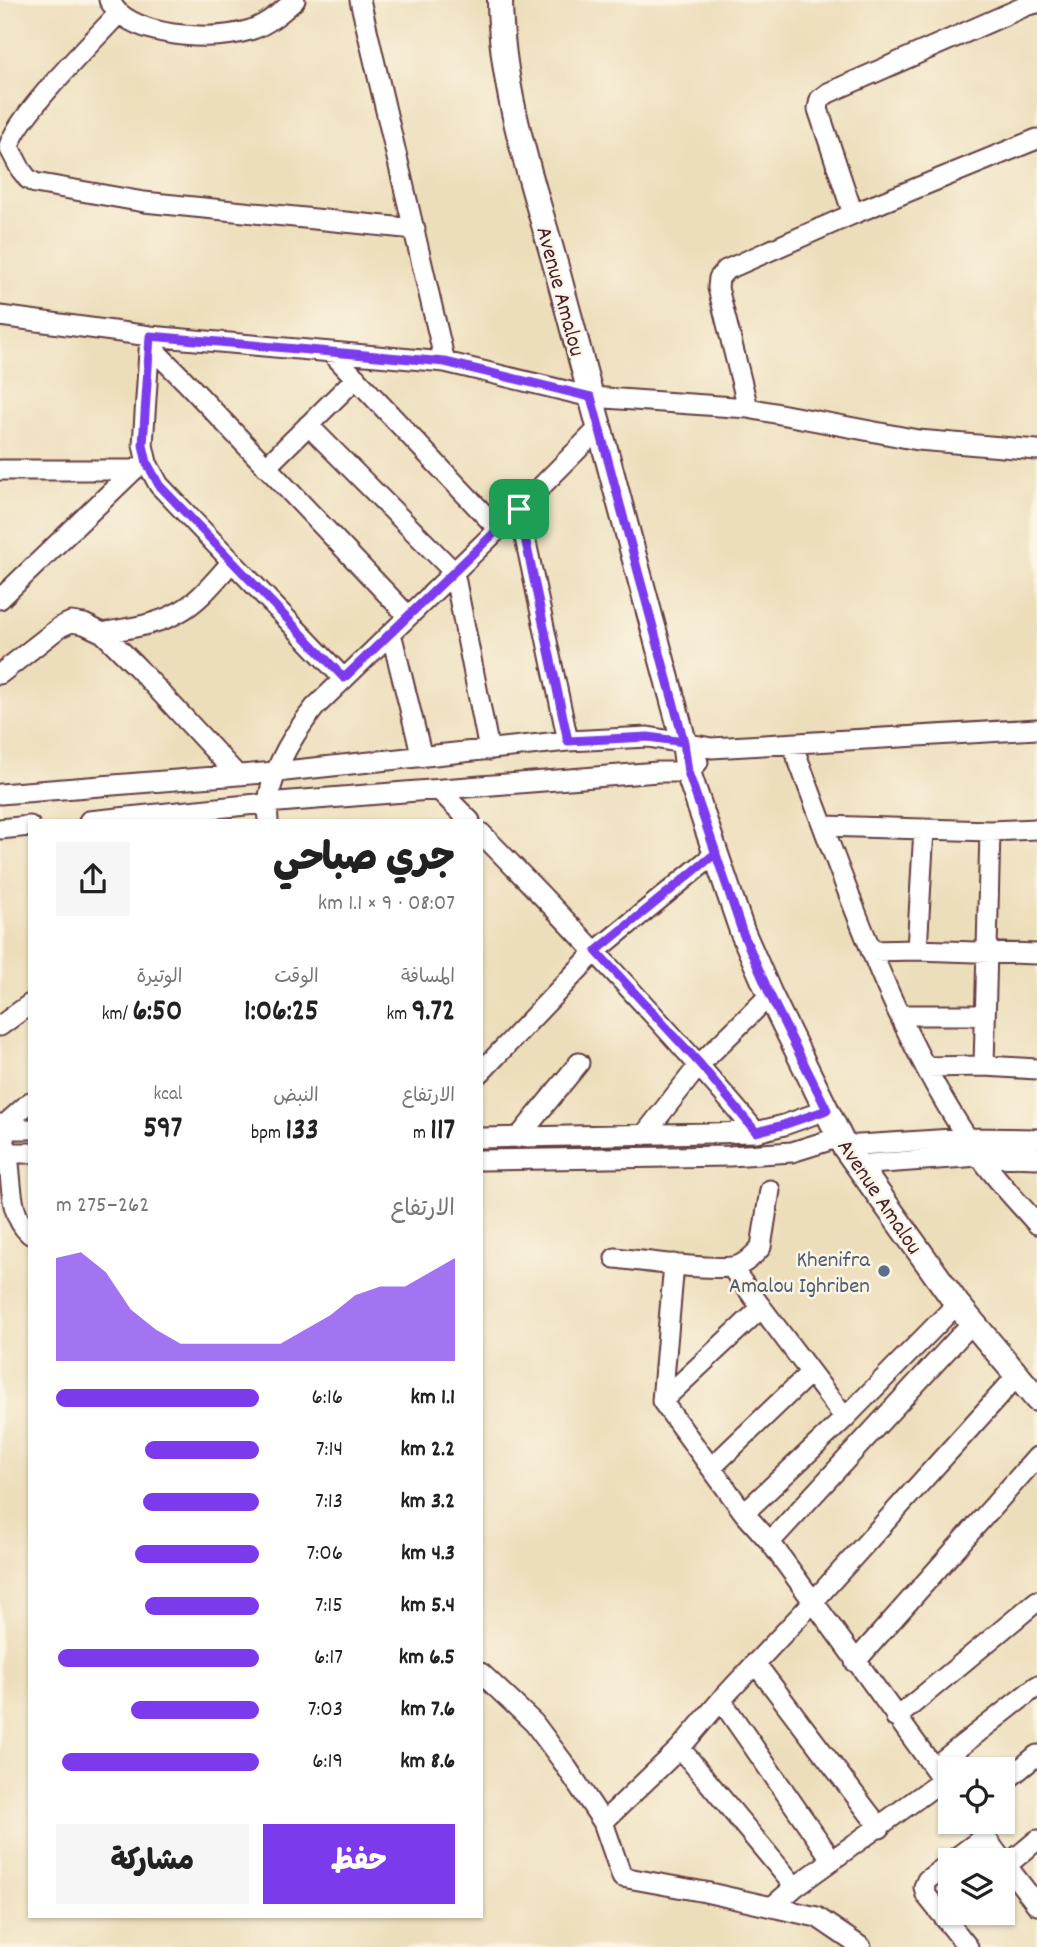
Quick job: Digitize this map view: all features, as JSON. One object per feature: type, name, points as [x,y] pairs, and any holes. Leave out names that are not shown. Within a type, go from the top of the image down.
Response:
[{"type":"main road","name":"Avenue Amalou","points":[[500,0],[500,39],[522,148],[684,742],[688,772],[742,931],[770,995],[847,1150],[957,1304],[1037,1399]]},
{"type":"street","points":[[295,0],[252,30],[216,36],[172,33],[143,25],[114,6],[28,114],[11,138],[9,147],[28,179],[35,183],[144,202],[415,229]]},
{"type":"street","points":[[360,0],[445,362]]},
{"type":"street","points":[[853,214],[818,109],[820,99],[828,93],[1037,3]]},
{"type":"street","points":[[748,408],[718,288],[719,278],[726,270],[853,214],[1037,139]]},
{"type":"street","points":[[0,316],[150,341],[445,362],[591,397],[748,408],[918,440],[1037,450]]},
{"type":"street","points":[[0,599],[141,466],[150,341]]},
{"type":"street","points":[[150,341],[408,616]]},
{"type":"street","points":[[331,352],[499,529]]},
{"type":"street","points":[[266,467],[356,378]]},
{"type":"street","points":[[308,425],[454,572],[489,750]]},
{"type":"street","points":[[267,812],[276,772],[299,727],[344,678],[499,529],[600,427]]},
{"type":"street","points":[[0,470],[141,466],[344,678]]},
{"type":"street","points":[[519,509],[568,741]]},
{"type":"street","points":[[103,633],[178,613],[193,603],[232,562]]},
{"type":"street","points":[[0,674],[60,627],[72,622],[85,624],[103,633],[237,775]]},
{"type":"street","points":[[391,633],[422,757]]},
{"type":"street","points":[[0,794],[276,772],[568,741],[648,737],[712,748],[1037,729]]},
{"type":"street","points":[[792,744],[872,951],[926,1068],[979,1156],[1037,1224]]},
{"type":"street","points":[[129,819],[267,812],[440,790],[658,772],[688,772],[712,748]]},
{"type":"street","points":[[440,790],[468,819]]},
{"type":"street","points":[[0,829],[28,826]]},
{"type":"street","points":[[824,826],[1037,830]]},
{"type":"street","points":[[917,950],[924,829]]},
{"type":"street","points":[[984,1066],[989,954],[990,831]]},
{"type":"street","points":[[483,835],[596,951],[700,1064],[756,1132]]},
{"type":"street","points":[[483,1070],[596,951],[716,853]]},
{"type":"street","points":[[872,951],[1037,954]]},
{"type":"street","points":[[644,1135],[700,1064],[770,995]]},
{"type":"street","points":[[0,1026],[28,1005]]},
{"type":"street","points":[[901,1015],[985,1015]]},
{"type":"street","points":[[518,1138],[579,1063]]},
{"type":"street","points":[[926,1068],[984,1066],[1037,1069]]},
{"type":"street","points":[[0,1127],[28,1104]]},
{"type":"street","points":[[483,1138],[756,1132],[827,1110]]},
{"type":"street","points":[[0,1127],[28,1129]]},
{"type":"street","points":[[0,1127],[9,1181],[27,1229]]},
{"type":"street","points":[[483,1160],[730,1156],[847,1150],[968,1138],[1037,1139]]},
{"type":"street","points":[[847,1150],[1037,1157]]},
{"type":"street","points":[[4,1153],[28,1153]]},
{"type":"street","points":[[614,1258],[674,1264],[730,1267],[740,1265],[761,1247],[770,1191]]},
{"type":"street","points":[[674,1264],[662,1401],[744,1513],[770,1542],[938,1774]]},
{"type":"street","points":[[730,1267],[845,1418]]},
{"type":"street","points":[[744,1513],[845,1418],[957,1304]]},
{"type":"street","points":[[662,1401],[760,1309]]},
{"type":"street","points":[[770,1542],[972,1323]]},
{"type":"street","points":[[711,1468],[810,1374]]},
{"type":"street","points":[[603,1822],[680,1748],[1017,1376]]},
{"type":"street","points":[[855,1662],[1037,1457]]},
{"type":"street","points":[[896,1718],[1037,1601]]},
{"type":"street","points":[[755,1663],[880,1828]]},
{"type":"street","points":[[483,1675],[534,1723],[563,1762],[603,1822],[622,1877],[817,1917],[861,1947]]},
{"type":"street","points":[[964,1757],[1037,1686]]},
{"type":"street","points":[[721,1700],[832,1860]]},
{"type":"street","points":[[680,1748],[795,1887]]},
{"type":"street","points":[[1015,1773],[1037,1755]]},
{"type":"street","points":[[773,1906],[938,1782]]},
{"type":"street","points":[[963,1848],[975,1834]]},
{"type":"street","points":[[983,1834],[993,1848]]},
{"type":"street","points":[[1015,1855],[1037,1840]]},
{"type":"street","points":[[938,1872],[927,1880],[924,1887],[926,1895],[938,1910]]},
{"type":"street","points":[[1015,1876],[1037,1905]]},
{"type":"street","points":[[950,1925],[968,1947]]},
{"type":"place","name":"Khenifra Amalou Ighriben","points":[[884,1271]]},
{"type":"route","points":[[519,509],[344,678],[159,485],[147,463],[143,445],[150,336],[445,362],[591,397],[684,742],[688,772],[716,853],[742,931],[770,995],[827,1110],[756,1132],[700,1064],[596,951],[716,853],[688,772],[684,742],[648,737],[568,741],[519,509]]}]
